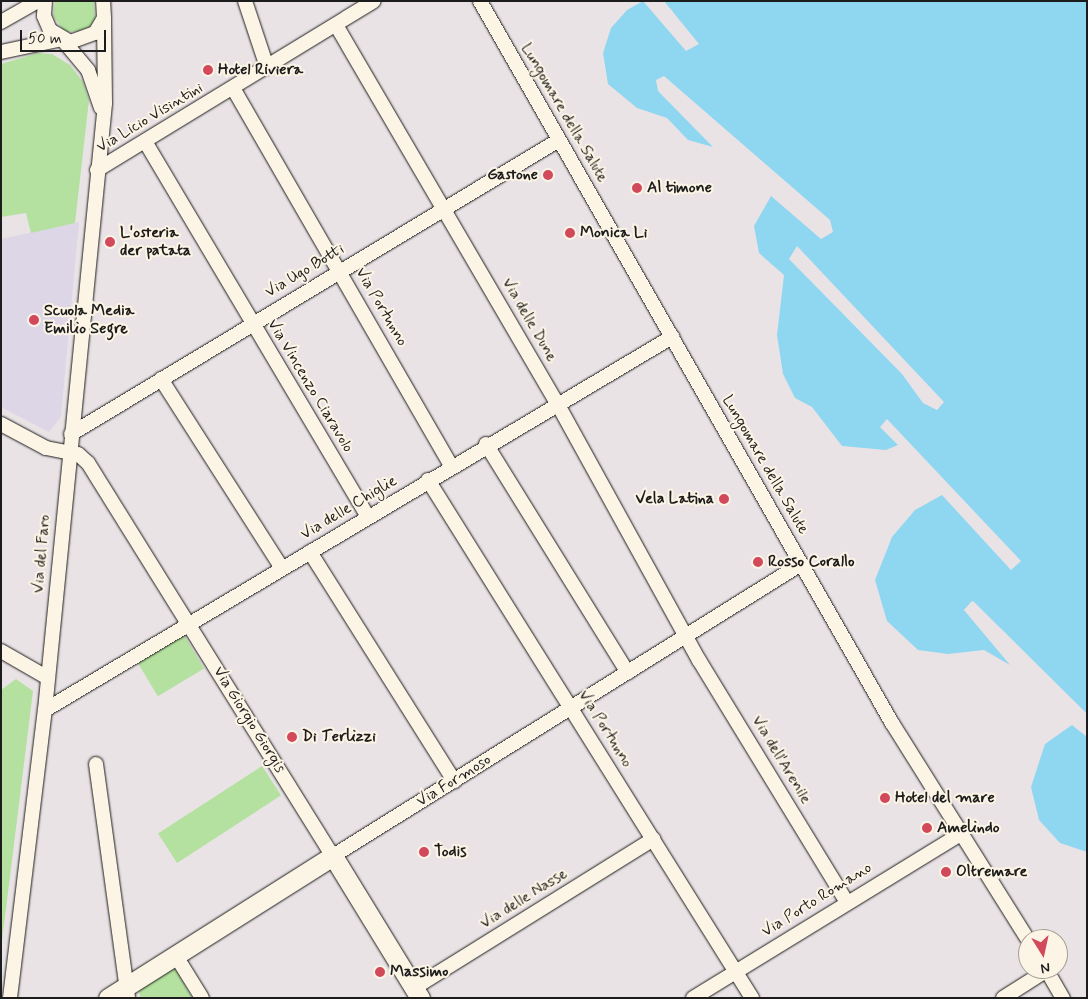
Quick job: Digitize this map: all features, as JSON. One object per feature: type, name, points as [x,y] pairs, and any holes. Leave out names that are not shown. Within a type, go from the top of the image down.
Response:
[{"type":"street","points":[[1,22],[38,1]]},
{"type":"street","points":[[45,1],[46,23],[88,70],[103,114]]},
{"type":"street","points":[[245,1],[268,68]]},
{"type":"street","name":"Via Licio Visintini","points":[[97,170],[146,143],[374,1]]},
{"type":"street","name":"Lungomare della Salute","points":[[480,1],[801,564],[961,834],[1021,929]]},
{"type":"street","name":"Via del Faro","points":[[10,998],[45,710],[103,114],[103,2]]},
{"type":"street","points":[[1,52],[62,39],[88,38],[104,18]]},
{"type":"street","name":"Via delle Dune","points":[[336,25],[557,403],[686,636]]},
{"type":"street","name":"Via Portunno","points":[[233,88],[451,465]]},
{"type":"street","name":"Via Ugo Botti","points":[[71,434],[559,140]]},
{"type":"street","name":"Via Vincenzo Ciaravolo","points":[[146,143],[252,325],[368,517]]},
{"type":"street","name":"Via delle Chiglie","points":[[45,710],[310,552],[486,444],[672,337]]},
{"type":"street","points":[[161,379],[282,568]]},
{"type":"street","points":[[1,424],[46,448],[70,452]]},
{"type":"street","points":[[486,444],[628,673]]},
{"type":"street","name":"Via Giorgio Giorgis","points":[[70,452],[88,463],[417,993]]},
{"type":"street","name":"Via Portunno","points":[[428,480],[752,998]]},
{"type":"street","points":[[310,552],[454,782]]},
{"type":"street","name":"Via Formoso","points":[[108,998],[127,992],[176,956],[333,856],[801,564]]},
{"type":"street","name":"Via dell'Arenile","points":[[686,636],[847,902]]},
{"type":"street","points":[[1,651],[48,678]]},
{"type":"street","points":[[96,764],[127,992]]},
{"type":"street","name":"Via Porto Romano","points":[[693,998],[847,902],[961,834]]},
{"type":"street","name":"Via delle Nasse","points":[[417,993],[653,839]]},
{"type":"street","points":[[176,956],[202,998]]},
{"type":"street","points":[[1003,998],[1033,979]]},
{"type":"street","points":[[1052,979],[1063,998]]},
{"type":"shaded area","points":[[79,222],[61,416],[49,432],[1,407],[1,239]]},
{"type":"green space","points":[[55,1],[94,1],[95,21],[86,31],[65,32],[53,16]]},
{"type":"green space","points":[[38,53],[52,54],[70,65],[83,82],[89,100],[75,223],[31,233],[26,213],[1,217],[1,64]]},
{"type":"green space","points":[[184,635],[204,668],[158,696],[138,663]]},
{"type":"green space","points":[[16,679],[33,691],[1,949],[1,690]]},
{"type":"green space","points":[[262,766],[281,795],[177,863],[158,834]]},
{"type":"green space","points":[[174,966],[192,998],[140,998],[139,987]]},
{"type":"water","points":[[643,1],[686,51],[699,44],[664,1],[1087,1],[1087,714],[973,601],[964,610],[1010,665],[984,650],[948,654],[918,650],[887,621],[875,580],[892,537],[915,510],[942,495],[1011,570],[1021,561],[887,419],[880,427],[898,445],[886,450],[842,446],[812,407],[795,398],[783,374],[777,335],[784,275],[759,253],[754,226],[771,196],[821,239],[833,232],[830,220],[664,76],[656,80],[658,91],[713,147],[688,140],[667,118],[637,108],[608,84],[603,53],[611,28],[627,10]],"holes":[[[797,246],[944,402],[937,410],[923,403],[902,374],[789,259]]]},
{"type":"water","points":[[1072,725],[1087,737],[1087,852],[1060,843],[1039,820],[1031,787],[1045,744]]},
{"type":"pier","points":[[972,601],[1087,716],[972,604],[967,610],[982,628],[964,610]]},
{"type":"place","name":"Hotel Riviera","points":[[208,70]]},
{"type":"place","name":"Gastone","points":[[548,175]]},
{"type":"place","name":"Al timone","points":[[637,188]]},
{"type":"place","name":"Monica Li","points":[[570,233]]},
{"type":"place","name":"L'osteria der patata","points":[[110,242]]},
{"type":"place","name":"Scuola Media Emilio Segre","points":[[34,320]]},
{"type":"place","name":"Vela Latina","points":[[724,499]]},
{"type":"place","name":"Rosso Corallo","points":[[758,562]]},
{"type":"place","name":"Di Terlizzi","points":[[292,737]]},
{"type":"place","name":"Hotel del mare","points":[[885,798]]},
{"type":"place","name":"Amelindo","points":[[927,828]]},
{"type":"place","name":"Todis","points":[[424,852]]},
{"type":"place","name":"Oltremare","points":[[946,872]]},
{"type":"place","name":"Massimo","points":[[380,972]]}]
